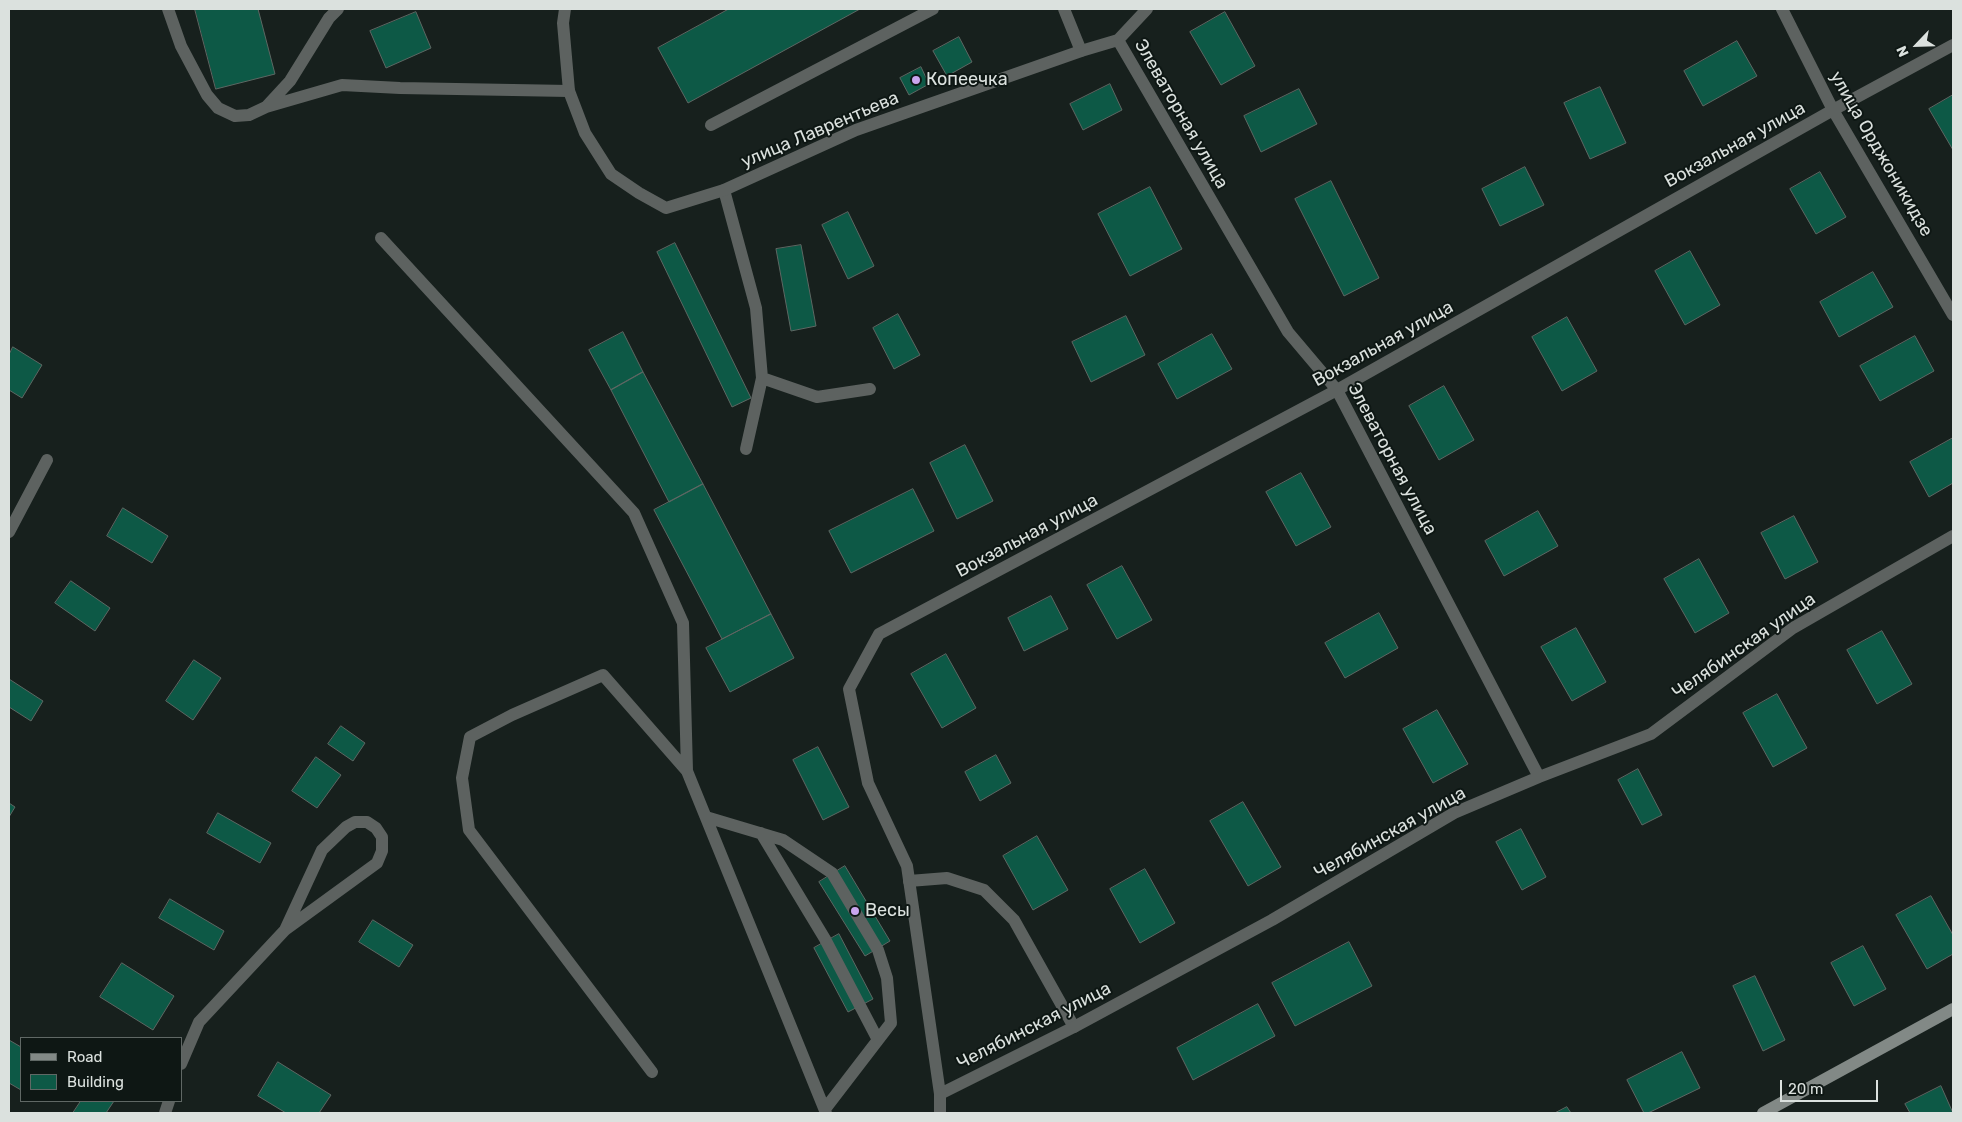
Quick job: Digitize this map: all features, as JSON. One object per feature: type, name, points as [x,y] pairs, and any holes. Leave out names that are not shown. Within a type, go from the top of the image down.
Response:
[{"type":"street","points":[[168,9],[181,46],[207,95],[218,108],[235,116],[249,116],[266,107],[342,85],[569,91],[563,23],[565,9]]},
{"type":"street","points":[[266,107],[290,81],[329,18],[338,9]]},
{"type":"street","points":[[1064,9],[1081,52]]},
{"type":"street","name":"улица Лаврентьева","points":[[569,91],[585,133],[611,174],[666,208],[724,190],[856,130],[1118,40],[1147,9]]},
{"type":"street","name":"улица Орджоникидзе","points":[[1782,9],[1833,110],[1953,315]]},
{"type":"street","points":[[711,125],[925,10]]},
{"type":"street","name":"Элеваторная улица","points":[[1118,40],[1288,332],[1337,390],[1540,778]]},
{"type":"street","name":"Вокзальная улица","points":[[909,881],[907,866],[868,783],[849,689],[879,634],[1337,390],[1833,110],[1953,45]]},
{"type":"street","points":[[724,190],[756,308],[762,378],[746,448]]},
{"type":"street","points":[[381,238],[634,514],[683,623],[687,771]]},
{"type":"street","points":[[762,378],[817,397],[870,389]]},
{"type":"street","points":[[9,532],[47,460]]},
{"type":"street","name":"Челябинская улица","points":[[940,1094],[1074,1027],[1272,920],[1454,814],[1651,734],[1793,628],[1953,536]]},
{"type":"street","points":[[652,1072],[469,830],[462,778],[470,737],[512,715],[604,675],[687,771],[826,1111]]},
{"type":"street","points":[[706,817],[783,840],[832,873],[878,950],[887,978],[891,1023],[826,1111]]},
{"type":"street","points":[[182,1062],[199,1022],[284,930],[376,863],[382,851],[382,837],[376,828],[366,822],[355,822],[346,827],[322,850],[284,930]]},
{"type":"street","points":[[761,833],[825,939],[878,1040]]},
{"type":"street","points":[[940,1113],[940,1094],[909,881],[948,878],[984,890],[1014,920],[1074,1027]]},
{"type":"street","points":[[1763,1113],[1953,1009]]},
{"type":"building","points":[[195,9],[258,9],[275,74],[216,89]]},
{"type":"building","points":[[729,9],[860,9],[688,103],[658,48]]},
{"type":"building","points":[[416,12],[431,48],[386,68],[370,31]]},
{"type":"building","points":[[1225,12],[1255,66],[1221,85],[1190,32]]},
{"type":"building","points":[[959,37],[972,62],[947,76],[933,51]]},
{"type":"building","points":[[1737,41],[1757,76],[1703,106],[1684,71]]},
{"type":"building","points":[[921,67],[929,84],[909,95],[900,78]]},
{"type":"building","points":[[1110,84],[1122,110],[1083,130],[1070,104]]},
{"type":"building","points":[[1600,87],[1626,143],[1590,159],[1564,103]]},
{"type":"building","points":[[1299,89],[1317,124],[1261,152],[1244,116]]},
{"type":"building","points":[[1953,95],[1953,150],[1929,109]]},
{"type":"building","points":[[1525,167],[1544,205],[1500,226],[1482,189]]},
{"type":"building","points":[[1820,172],[1846,217],[1816,234],[1790,189]]},
{"type":"building","points":[[1331,181],[1379,278],[1344,296],[1295,199]]},
{"type":"building","points":[[1150,187],[1182,249],[1130,276],[1098,214]]},
{"type":"building","points":[[848,212],[874,266],[848,279],[822,225]]},
{"type":"building","points":[[675,243],[751,398],[732,407],[657,252]]},
{"type":"building","points":[[801,245],[816,326],[791,331],[776,249]]},
{"type":"building","points":[[1690,251],[1720,305],[1685,325],[1655,271]]},
{"type":"building","points":[[1873,272],[1893,307],[1839,337],[1820,302]]},
{"type":"building","points":[[898,314],[920,355],[894,369],[873,328]]},
{"type":"building","points":[[1126,316],[1145,355],[1091,382],[1072,342]]},
{"type":"building","points":[[1567,317],[1597,371],[1562,391],[1532,337]]},
{"type":"building","points":[[623,332],[643,372],[611,390],[589,350]]},
{"type":"building","points":[[1212,334],[1232,369],[1177,399],[1158,364]]},
{"type":"building","points":[[1915,336],[1934,371],[1880,401],[1860,366]]},
{"type":"building","points":[[13,347],[42,365],[22,398],[9,390],[9,355]]},
{"type":"building","points":[[643,372],[703,484],[669,502],[611,390]]},
{"type":"building","points":[[1444,386],[1474,440],[1439,460],[1409,406]]},
{"type":"building","points":[[1953,438],[1953,483],[1929,497],[1910,462]]},
{"type":"building","points":[[965,445],[993,501],[957,519],[930,463]]},
{"type":"building","points":[[1301,473],[1331,527],[1296,546],[1266,492]]},
{"type":"building","points":[[703,484],[771,614],[722,639],[654,510]]},
{"type":"building","points":[[913,489],[934,531],[851,573],[829,531]]},
{"type":"building","points":[[123,508],[168,536],[152,563],[107,536]]},
{"type":"building","points":[[1538,511],[1558,546],[1504,576],[1485,541]]},
{"type":"building","points":[[1794,516],[1818,562],[1785,579],[1761,533]]},
{"type":"building","points":[[1699,559],[1729,613],[1695,633],[1664,579]]},
{"type":"building","points":[[1122,566],[1152,620],[1117,639],[1087,585]]},
{"type":"building","points":[[71,581],[110,608],[95,631],[55,603]]},
{"type":"building","points":[[1051,596],[1068,629],[1024,651],[1008,618]]},
{"type":"building","points":[[1379,613],[1398,648],[1345,678],[1325,643]]},
{"type":"building","points":[[771,614],[794,658],[730,692],[706,648]]},
{"type":"building","points":[[1576,628],[1606,682],[1572,701],[1541,647]]},
{"type":"building","points":[[1882,631],[1912,684],[1877,704],[1847,650]]},
{"type":"building","points":[[946,654],[976,708],[942,728],[911,674]]},
{"type":"building","points":[[194,660],[221,678],[193,720],[166,701]]},
{"type":"building","points":[[9,679],[43,701],[31,721],[9,707]]},
{"type":"building","points":[[1777,694],[1807,748],[1773,767],[1743,713]]},
{"type":"building","points":[[1437,710],[1468,764],[1433,783],[1403,729]]},
{"type":"building","points":[[341,726],[365,743],[353,761],[328,744]]},
{"type":"building","points":[[818,747],[849,807],[823,820],[793,760]]},
{"type":"building","points":[[996,755],[1011,783],[980,801],[965,772]]},
{"type":"building","points":[[316,757],[341,775],[317,808],[292,791]]},
{"type":"building","points":[[1638,769],[1662,815],[1642,825],[1618,780]]},
{"type":"building","points":[[1243,802],[1281,867],[1248,886],[1210,821]]},
{"type":"building","points":[[9,803],[15,807],[9,817]]},
{"type":"building","points":[[218,813],[271,843],[260,863],[207,833]]},
{"type":"building","points":[[1521,829],[1546,877],[1522,890],[1496,842]]},
{"type":"building","points":[[1037,836],[1068,890],[1033,910],[1003,856]]},
{"type":"building","name":"Весы","points":[[845,866],[890,941],[865,956],[819,882]]},
{"type":"building","points":[[1145,869],[1175,923],[1140,943],[1110,889]]},
{"type":"building","points":[[1931,896],[1953,935],[1953,954],[1927,969],[1896,915]]},
{"type":"building","points":[[170,899],[224,931],[214,950],[159,918]]},
{"type":"building","points":[[373,920],[413,945],[399,967],[359,942]]},
{"type":"building","name":"Весы","points":[[839,934],[873,999],[848,1012],[814,948]]},
{"type":"building","points":[[1349,942],[1372,986],[1295,1026],[1272,983]]},
{"type":"building","points":[[1863,946],[1886,989],[1854,1006],[1831,963]]},
{"type":"building","points":[[122,963],[174,996],[153,1030],[100,997]]},
{"type":"building","points":[[1755,976],[1785,1040],[1763,1051],[1733,986]]},
{"type":"building","points":[[1258,1004],[1275,1036],[1193,1080],[1177,1048]]},
{"type":"building","points":[[9,1040],[20,1046],[20,1089],[9,1083]]},
{"type":"building","points":[[1682,1052],[1700,1088],[1648,1113],[1644,1113],[1627,1080]]},
{"type":"building","points":[[278,1062],[331,1095],[319,1113],[286,1113],[258,1096]]},
{"type":"building","points":[[1941,1086],[1953,1113],[1910,1113],[1905,1104]]},
{"type":"building","points":[[80,1102],[113,1102],[106,1113],[73,1113]]},
{"type":"building","points":[[1567,1107],[1571,1113],[1555,1113]]},
{"type":"place","name":"Копеечка","points":[[916,80]]},
{"type":"place","name":"Весы","points":[[855,911]]}]
